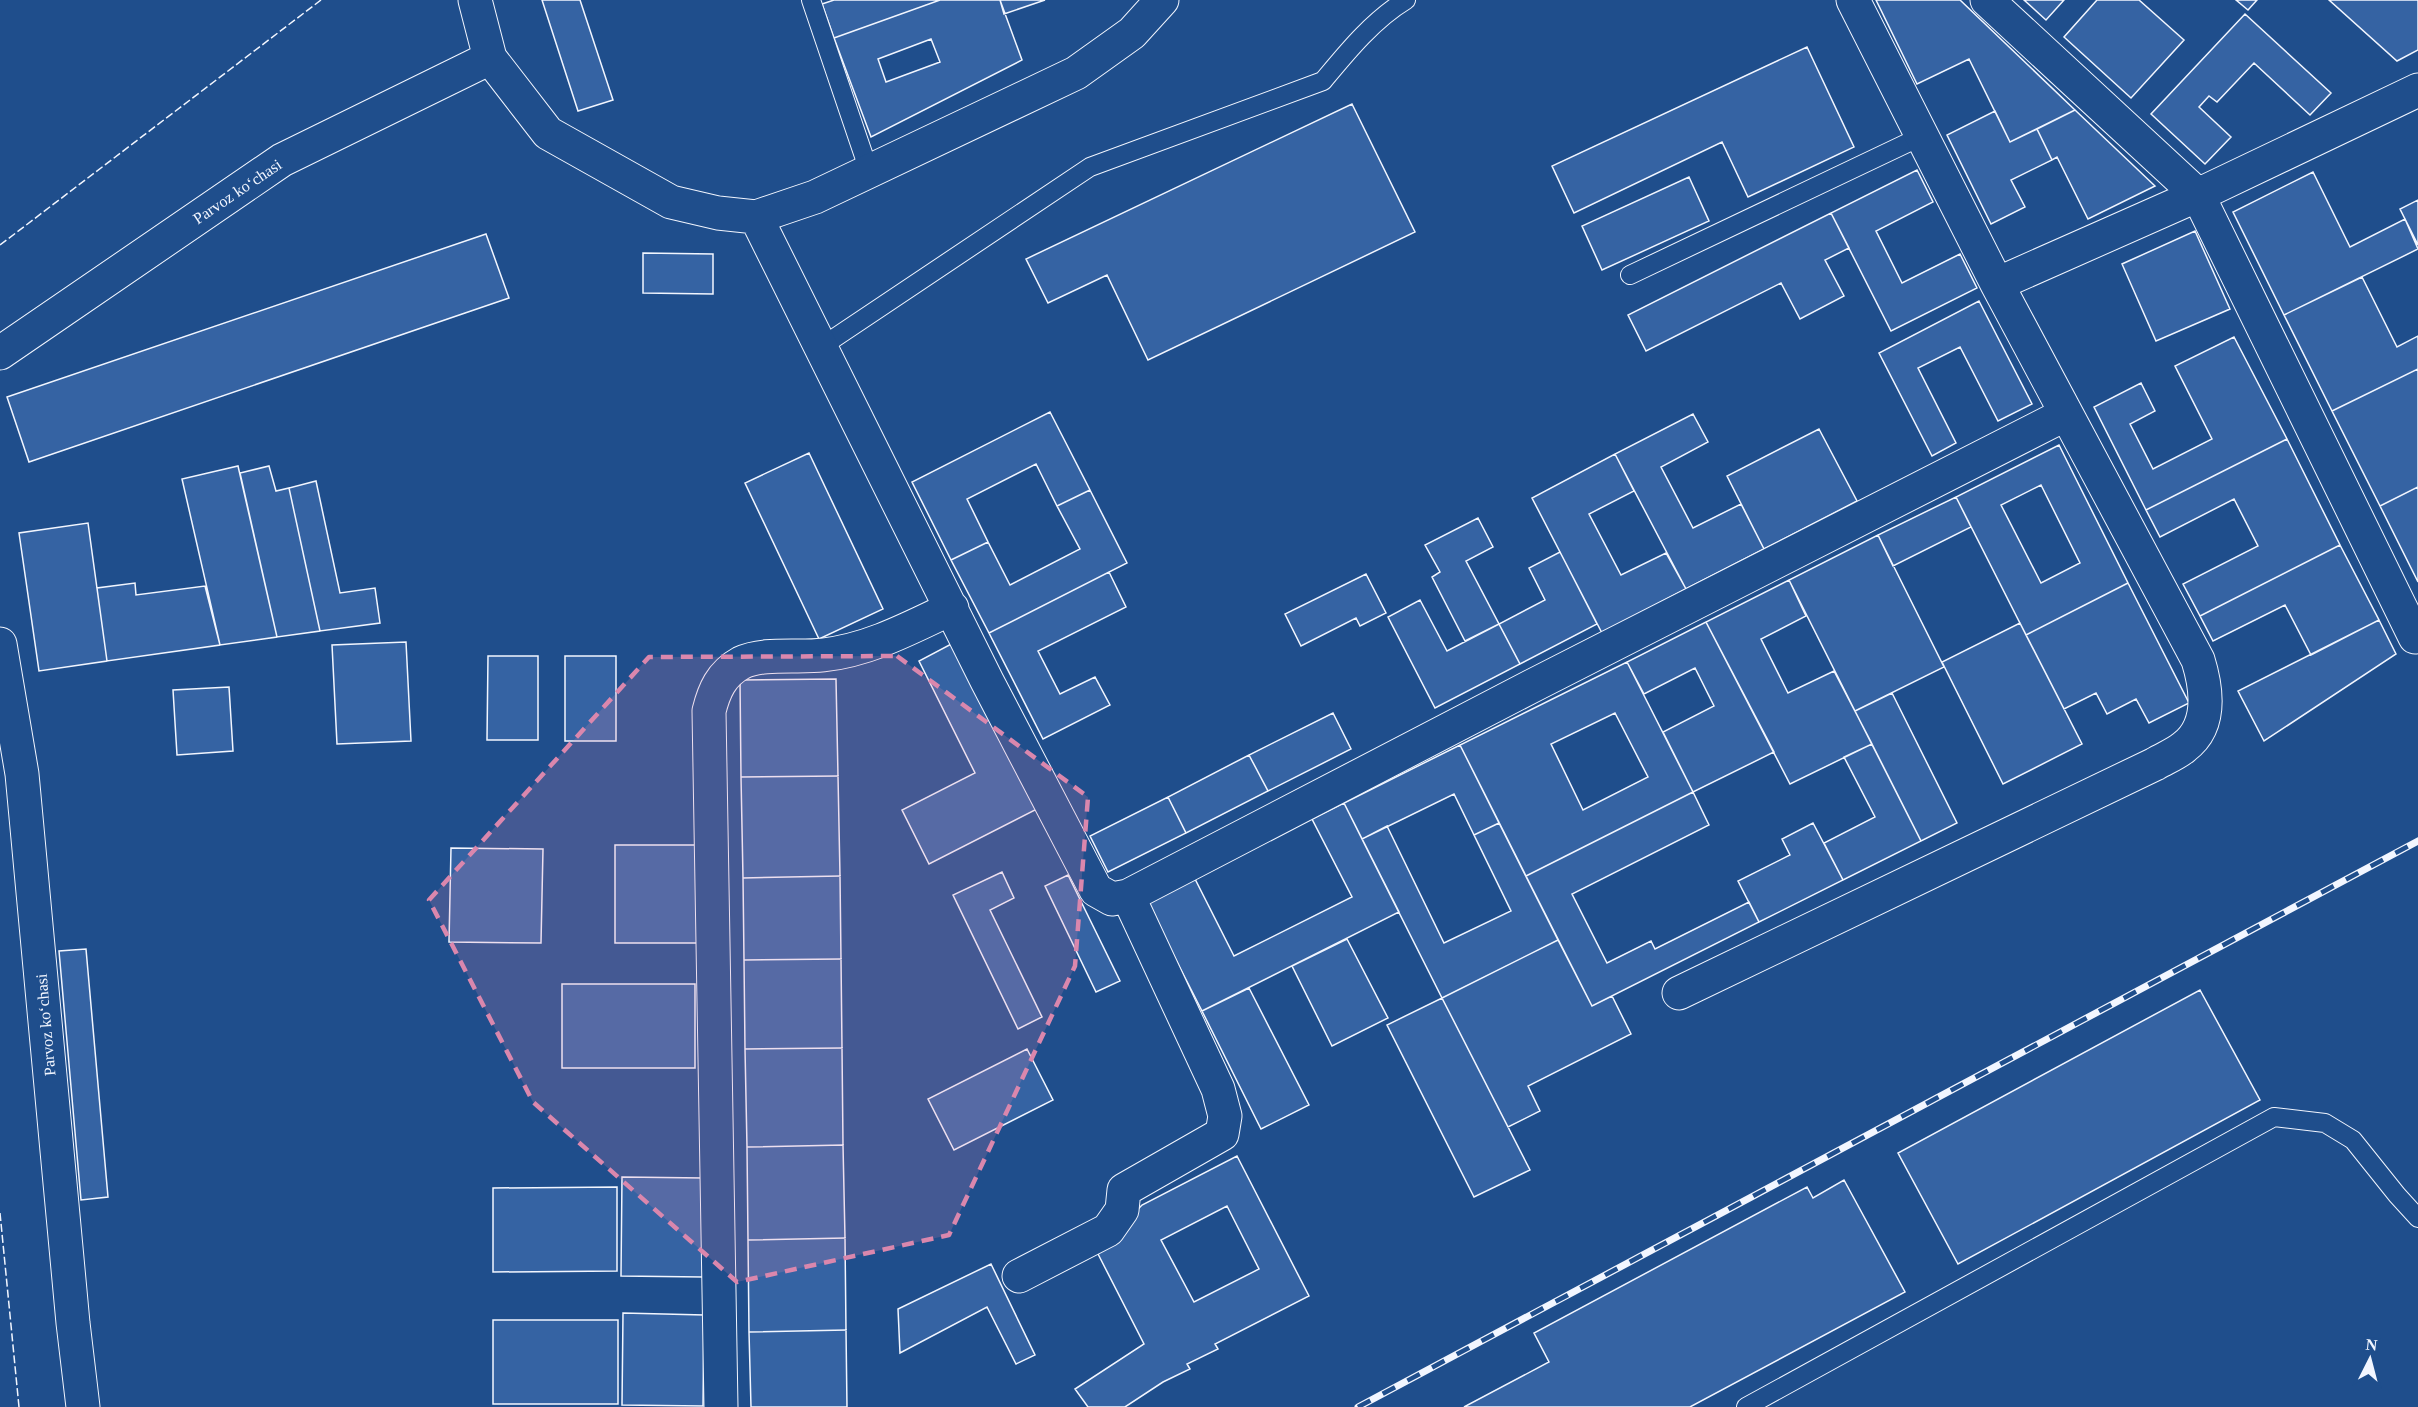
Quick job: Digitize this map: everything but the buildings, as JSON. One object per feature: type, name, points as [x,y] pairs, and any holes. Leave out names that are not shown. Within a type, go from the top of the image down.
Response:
[{"type":"street","points":[[475,0],[490,58],[548,133],[671,202],[718,213],[756,217],[815,196],[1076,73],[1132,33],[1162,0]]},
{"type":"street","points":[[1679,993],[2155,764],[2185,747],[2199,731],[2205,697],[2205,681],[2198,660],[1997,284],[1853,0]]},
{"type":"street","points":[[1987,0],[2198,195],[2415,637]]},
{"type":"street","name":"Parvoz koʻchasi","points":[[0,353],[282,160],[490,58]]},
{"type":"street","points":[[1997,284],[2198,195],[2418,90]]},
{"type":"street","points":[[756,217],[1096,890],[1112,899],[1128,896],[1532,686],[2066,414]]},
{"type":"street","points":[[721,1407],[709,711],[716,686],[741,663],[775,656],[823,655],[889,639],[952,608]]},
{"type":"street","name":"Parvoz koʻchasi","points":[[0,644],[22,774],[83,1407]]},
{"type":"street","points":[[1019,1276],[1108,1230],[1122,1210],[1124,1190],[1222,1134],[1225,1116],[1218,1089],[1128,896]]},
{"type":"lane","points":[[811,0],[869,171]]},
{"type":"lane","points":[[821,346],[1090,168],[1323,81],[1349,50],[1391,9],[1406,0]]},
{"type":"lane","points":[[1630,275],[1922,136]]},
{"type":"lane","points":[[1746,1407],[2274,1117],[2325,1123],[2353,1140],[2418,1218]]},
{"type":"highlighted area","points":[[897,656],[1088,797],[1075,966],[949,1235],[737,1282],[533,1102],[429,900],[649,657]]},
{"type":"railway","points":[[1358,1407],[2418,841]]},
{"type":"fence","points":[[0,245],[321,0]]},
{"type":"fence","points":[[0,1213],[19,1407]]}]
